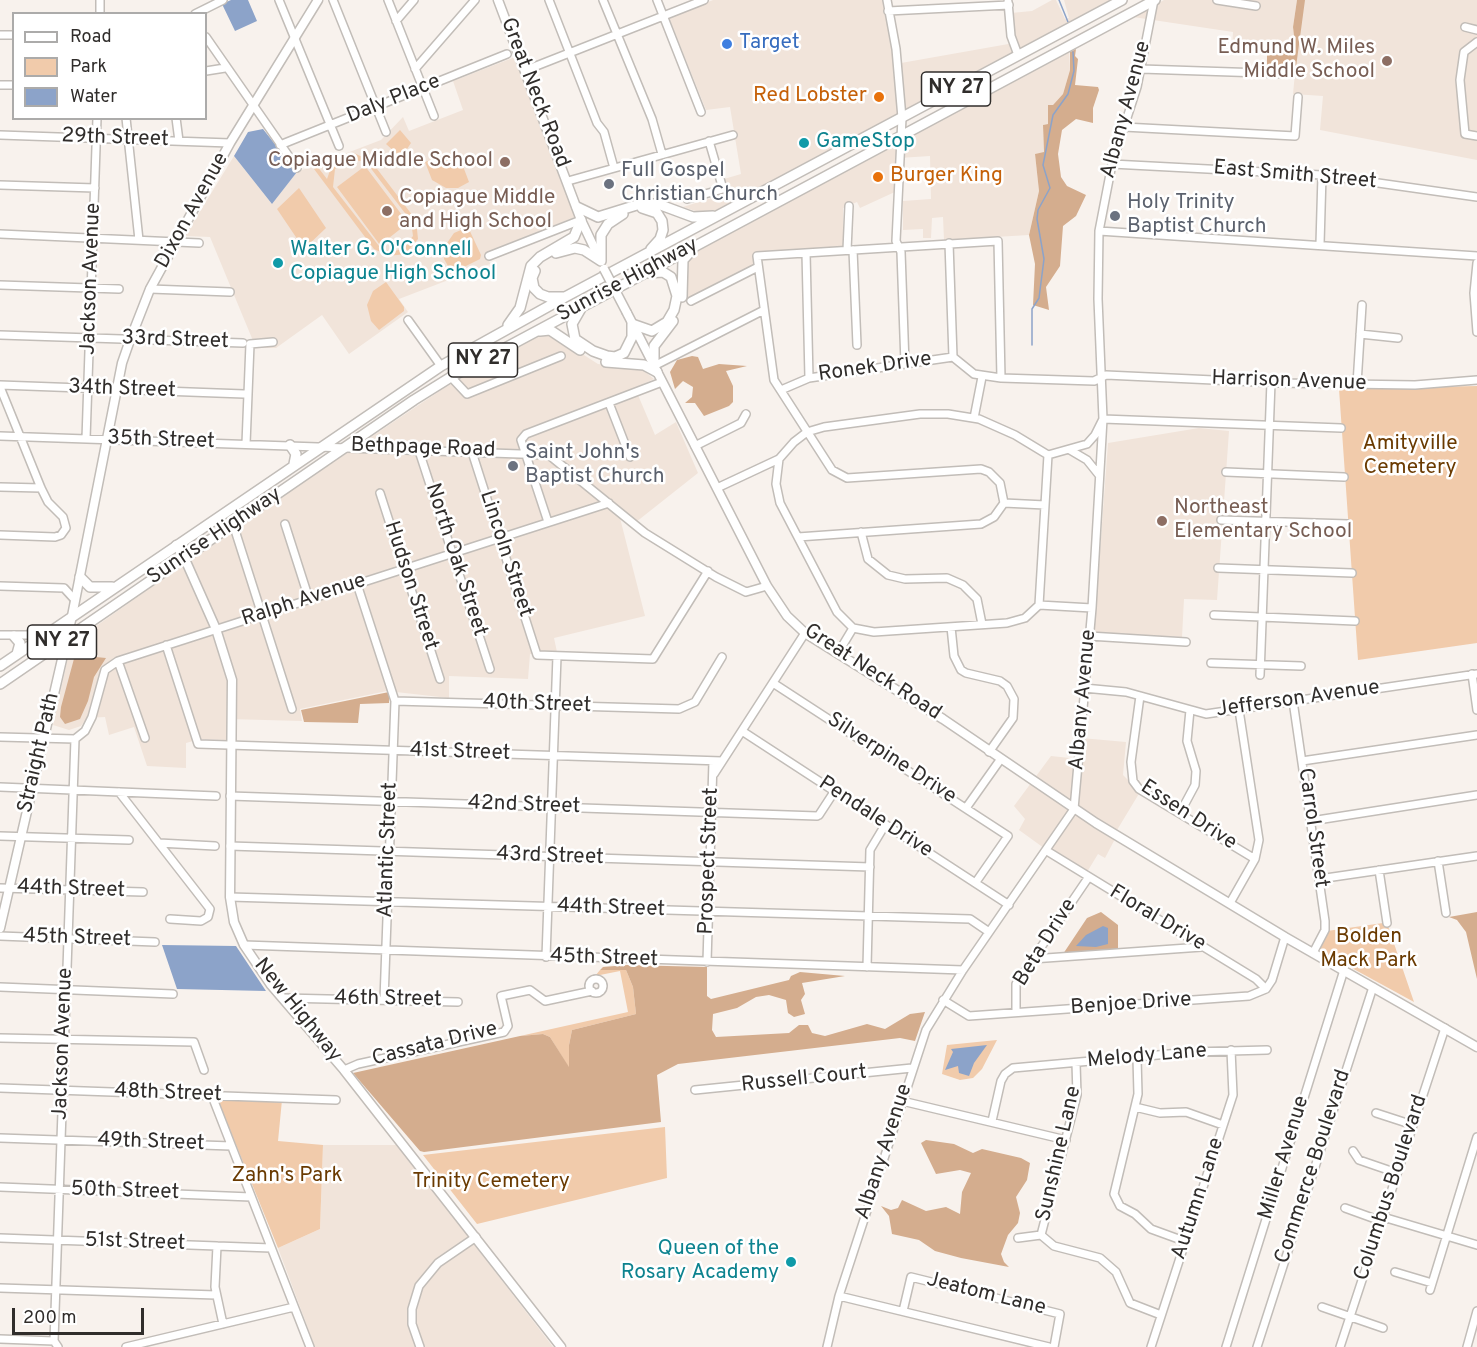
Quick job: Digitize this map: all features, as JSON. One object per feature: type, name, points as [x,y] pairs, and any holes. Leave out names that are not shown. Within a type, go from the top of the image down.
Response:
[{"type":"highway","name":"Sunrise Highway","points":[[114,587],[441,366],[567,296],[1122,0]]},
{"type":"highway","name":"Sunrise Highway","points":[[66,639],[346,446],[451,377],[585,303],[1154,0]]},
{"type":"highway","points":[[577,207],[598,218],[640,204],[658,204],[700,218],[722,214]]},
{"type":"highway","points":[[603,265],[601,235],[608,224],[620,215],[641,208],[657,213],[663,230],[657,243],[645,255]]},
{"type":"highway","points":[[500,333],[520,308],[531,266],[540,257],[574,237],[581,220]]},
{"type":"highway","points":[[532,333],[550,330],[592,357],[613,363],[644,364],[655,369],[654,346],[679,312],[683,260],[700,243]]},
{"type":"highway","points":[[567,296],[548,297],[534,288],[532,278],[542,261],[564,250],[575,248],[584,250],[603,265]]},
{"type":"highway","points":[[585,303],[572,324],[575,339],[593,351],[615,357],[624,353],[632,337],[632,324],[652,331],[659,329],[674,309],[677,297],[671,277],[663,272],[639,275]]},
{"type":"highway","points":[[290,445],[296,453],[294,464]]},
{"type":"highway","points":[[80,578],[90,587],[114,587]]},
{"type":"highway","name":"NY 27","points":[[0,666],[114,587]]},
{"type":"highway","points":[[14,636],[20,644],[16,654]]},
{"type":"highway","name":"NY 27","points":[[0,684],[66,639]]},
{"type":"main road","name":"Dixon Avenue","points":[[108,440],[117,389],[130,340],[150,289],[230,143],[318,0]]},
{"type":"main road","name":"Great Neck Road","points":[[499,0],[581,220],[767,586],[787,616],[805,633],[943,719],[1074,809],[1285,937],[1477,1047]]},
{"type":"main road","points":[[80,578],[108,440]]},
{"type":"main road","name":"New Highway","points":[[176,545],[184,557],[216,629],[232,680],[230,897],[234,922],[244,945],[283,998],[344,1070],[561,1347]]},
{"type":"main road","name":"Straight Path","points":[[0,928],[5,888],[22,837],[80,578]]},
{"type":"street","points":[[199,12],[224,0]]},
{"type":"street","points":[[279,0],[339,146]]},
{"type":"street","points":[[333,0],[386,132]]},
{"type":"street","points":[[388,0],[434,116]]},
{"type":"street","points":[[396,21],[414,0]]},
{"type":"street","points":[[415,69],[475,0]]},
{"type":"street","points":[[549,0],[597,123],[604,132],[614,168]]},
{"type":"street","points":[[603,0],[652,119],[662,154]]},
{"type":"street","points":[[657,0],[701,112]]},
{"type":"street","points":[[526,70],[704,0]]},
{"type":"street","points":[[887,0],[896,49],[902,118],[897,241],[900,247],[905,364]]},
{"type":"street","name":"Albany Avenue","points":[[827,1347],[839,1296],[926,1030],[963,970],[1074,809],[1092,608],[1103,419],[1098,231],[1112,164],[1141,69],[1154,0]]},
{"type":"street","points":[[1217,0],[1256,6]]},
{"type":"street","points":[[888,11],[1008,2],[1011,36],[1018,55]]},
{"type":"street","points":[[1465,27],[1477,30]]},
{"type":"street","points":[[207,40],[297,168]]},
{"type":"street","points":[[1477,42],[1464,52],[1460,66],[1465,134],[1477,136]]},
{"type":"street","name":"Daly Place","points":[[280,145],[507,54]]},
{"type":"street","points":[[207,70],[225,68]]},
{"type":"street","points":[[1141,69],[1292,74]]},
{"type":"street","points":[[1124,127],[1295,136],[1298,97]]},
{"type":"street","name":"Jackson Avenue","points":[[86,439],[97,120]]},
{"type":"street","points":[[126,120],[139,240]]},
{"type":"street","points":[[176,120],[179,141]]},
{"type":"street","name":"29th Street","points":[[0,135],[230,143]]},
{"type":"street","points":[[568,181],[734,135]]},
{"type":"street","points":[[687,199],[723,189],[709,141]]},
{"type":"street","name":"East Smith Street","points":[[1112,164],[1322,175],[1477,197]]},
{"type":"street","points":[[1320,244],[1322,175]]},
{"type":"street","points":[[0,185],[95,188]]},
{"type":"street","points":[[849,206],[857,345]]},
{"type":"street","points":[[489,255],[581,220]]},
{"type":"street","points":[[1098,231],[1477,256]]},
{"type":"street","points":[[0,234],[199,243]]},
{"type":"street","points":[[798,537],[981,524],[994,517],[1004,503],[1000,483],[989,472],[981,469],[858,477],[838,475],[826,463],[774,380],[757,256],[998,241],[1001,378]]},
{"type":"street","points":[[949,243],[954,357]]},
{"type":"street","points":[[806,253],[809,378]]},
{"type":"street","points":[[1477,263],[1474,293],[1477,332]]},
{"type":"street","points":[[691,301],[758,267]]},
{"type":"street","points":[[0,285],[119,290]]},
{"type":"street","points":[[150,289],[230,292]]},
{"type":"street","points":[[1356,384],[1362,305]]},
{"type":"street","points":[[655,369],[764,309]]},
{"type":"street","points":[[408,320],[441,366]]},
{"type":"street","points":[[1360,334],[1398,338]]},
{"type":"street","name":"33rd Street","points":[[0,335],[243,343]]},
{"type":"street","points":[[246,444],[249,344],[273,342]]},
{"type":"street","points":[[451,377],[467,394],[561,356]]},
{"type":"street","name":"Ronek Drive","points":[[781,390],[809,378],[954,357],[965,368],[982,376],[1001,378]]},
{"type":"street","name":"Harrison Avenue","points":[[1001,378],[1094,381],[1106,375],[1415,386],[1477,380]]},
{"type":"street","points":[[974,417],[982,376]]},
{"type":"street","points":[[548,522],[521,440],[526,434],[662,382]]},
{"type":"street","points":[[1260,675],[1271,382]]},
{"type":"street","points":[[0,386],[41,488],[65,523],[64,532],[55,537],[0,535]]},
{"type":"street","name":"34th Street","points":[[0,386],[244,394]]},
{"type":"street","points":[[609,403],[630,457]]},
{"type":"street","points":[[695,446],[741,423],[746,414]]},
{"type":"street","points":[[717,488],[779,459],[794,442],[807,432],[824,427],[920,414],[974,417],[1015,435],[1047,455],[1087,444],[1095,435],[1103,419],[1341,428]]},
{"type":"street","name":"35th Street","points":[[0,436],[322,446]]},
{"type":"street","name":"Bethpage Road","points":[[322,446],[419,451],[525,452],[549,455],[645,533],[708,571],[746,592],[767,586]]},
{"type":"street","points":[[1070,450],[1087,460],[1099,475]]},
{"type":"street","name":"North Oak Street","points":[[419,451],[490,669]]},
{"type":"street","name":"Lincoln Street","points":[[472,452],[537,655],[557,656]]},
{"type":"street","points":[[779,459],[776,473],[777,494],[837,612],[853,628],[874,632],[1016,622],[1025,618],[1039,605],[1047,455]]},
{"type":"street","points":[[1226,472],[1344,477]]},
{"type":"street","points":[[0,487],[41,488]]},
{"type":"street","name":"Hudson Street","points":[[380,493],[440,679]]},
{"type":"street","name":"Ralph Avenue","points":[[118,661],[609,503]]},
{"type":"street","points":[[1004,503],[1045,505]]},
{"type":"street","points":[[1221,520],[1348,524]]},
{"type":"street","points":[[233,524],[292,709]]},
{"type":"street","points":[[285,524],[309,599]]},
{"type":"street","points":[[861,532],[868,559],[888,575],[905,579],[947,578],[963,585],[977,599],[982,624]]},
{"type":"street","points":[[1218,568],[1352,573]]},
{"type":"street","points":[[546,957],[557,656],[653,659],[708,571]]},
{"type":"street","points":[[357,584],[395,701]]},
{"type":"street","points":[[0,586],[64,588],[75,600]]},
{"type":"street","points":[[1039,605],[1092,608]]},
{"type":"street","points":[[1214,615],[1355,621]]},
{"type":"street","points":[[951,627],[954,656],[961,670],[1000,681],[1007,686],[1014,699],[1012,718],[989,752]]},
{"type":"street","points":[[838,653],[853,628]]},
{"type":"street","points":[[713,776],[805,633]]},
{"type":"street","points":[[0,635],[29,635]]},
{"type":"street","points":[[1089,636],[1186,642]]},
{"type":"street","name":"41st Street","points":[[166,645],[198,744],[722,761]]},
{"type":"street","name":"40th Street","points":[[395,701],[679,709],[695,702],[722,657]]},
{"type":"street","points":[[0,737],[75,739],[85,731],[92,717],[105,670],[118,661],[145,738]]},
{"type":"street","points":[[1210,663],[1301,666]]},
{"type":"street","points":[[1474,674],[1477,710]]},
{"type":"street","name":"Jefferson Avenue","points":[[1084,688],[1140,696],[1206,714],[1474,674]]},
{"type":"street","name":"Silverpine Drive","points":[[773,683],[1008,836],[976,882]]},
{"type":"street","name":"Essen Drive","points":[[1140,696],[1131,762],[1133,781],[1139,789],[1255,859]]},
{"type":"street","name":"Atlantic Street","points":[[384,1000],[395,701]]},
{"type":"street","name":"Carrol Street","points":[[1293,701],[1325,930],[1313,952]]},
{"type":"street","points":[[1180,813],[1195,785],[1196,771],[1187,741],[1190,710]]},
{"type":"street","points":[[1230,903],[1255,859],[1259,840],[1239,710]]},
{"type":"street","name":"Pendale Drive","points":[[742,731],[1009,904]]},
{"type":"street","points":[[1302,761],[1477,735]]},
{"type":"street","name":"Jackson Avenue","points":[[56,1344],[57,1240],[75,739]]},
{"type":"street","points":[[966,808],[1000,760]]},
{"type":"street","name":"Prospect Street","points":[[707,962],[713,761]]},
{"type":"street","points":[[0,787],[216,796]]},
{"type":"street","points":[[119,792],[210,909],[208,917],[201,921],[170,919]]},
{"type":"street","name":"42nd Street","points":[[230,796],[818,815],[834,792]]},
{"type":"street","points":[[1311,821],[1477,795]]},
{"type":"street","points":[[867,967],[870,850],[885,825]]},
{"type":"street","points":[[0,836],[129,840]]},
{"type":"street","points":[[159,843],[215,846]]},
{"type":"street","name":"43rd Street","points":[[230,846],[870,867]]},
{"type":"street","name":"Floral Drive","points":[[1047,851],[1256,979],[1266,989]]},
{"type":"street","points":[[1319,879],[1477,856]]},
{"type":"street","points":[[1438,861],[1446,913]]},
{"type":"street","points":[[1379,870],[1387,923]]},
{"type":"street","name":"Beta Drive","points":[[1016,1012],[1016,984],[1088,878]]},
{"type":"street","name":"44th Street","points":[[5,888],[143,892]]},
{"type":"street","name":"44th Street","points":[[230,897],[970,919],[989,932]]},
{"type":"street","name":"45th Street","points":[[0,936],[155,942]]},
{"type":"street","points":[[1266,989],[1285,937]]},
{"type":"street","name":"45th Street","points":[[244,945],[386,952],[963,970]]},
{"type":"street","points":[[1032,959],[1202,947]]},
{"type":"street","name":"Miller Avenue","points":[[1226,1347],[1344,970]]},
{"type":"street","points":[[0,987],[173,994]]},
{"type":"street","name":"Commerce Boulevard","points":[[1257,1347],[1373,987]]},
{"type":"street","name":"Benjoe Drive","points":[[943,1000],[969,1016],[1243,997],[1266,989]]},
{"type":"street","name":"Cassata Drive","points":[[344,1070],[358,1064],[504,1032],[508,1026],[501,996],[530,990],[545,1001],[592,991]]},
{"type":"street","name":"46th Street","points":[[283,998],[458,1002]]},
{"type":"street","name":"Columbus Boulevard","points":[[1340,1347],[1445,1028]]},
{"type":"street","points":[[0,1038],[194,1042],[204,1070]]},
{"type":"street","name":"Melody Lane","points":[[992,1121],[1001,1081],[1005,1074],[1013,1068],[1231,1050],[1267,1050]]},
{"type":"street","name":"Autumn Lane","points":[[1151,1347],[1233,1095],[1231,1050]]},
{"type":"street","points":[[1137,1059],[1139,1088],[1115,1198],[1120,1206],[1135,1214],[1151,1229],[1184,1241]]},
{"type":"street","name":"Sunshine Lane","points":[[1076,1064],[1077,1095],[1041,1235],[1054,1246],[1100,1258],[1116,1272],[1130,1303],[1161,1315]]},
{"type":"street","name":"Russell Court","points":[[695,1090],[912,1068]]},
{"type":"street","name":"48th Street","points":[[0,1088],[336,1100]]},
{"type":"street","points":[[212,1096],[310,1347]]},
{"type":"street","points":[[902,1101],[1066,1140]]},
{"type":"street","points":[[1135,1107],[1160,1113],[1186,1112],[1224,1125]]},
{"type":"street","points":[[1376,1113],[1413,1125]]},
{"type":"street","points":[[1395,1272],[1431,1286],[1477,1137]]},
{"type":"street","name":"49th Street","points":[[0,1138],[231,1146]]},
{"type":"street","points":[[1353,1151],[1359,1160],[1397,1173]]},
{"type":"street","name":"50th Street","points":[[0,1187],[251,1197]]},
{"type":"street","points":[[1345,1208],[1477,1245]]},
{"type":"street","points":[[1018,1238],[1041,1235]]},
{"type":"street","name":"51st Street","points":[[0,1238],[271,1248]]},
{"type":"street","points":[[420,1347],[412,1324],[412,1309],[419,1286],[438,1263],[476,1238]]},
{"type":"street","points":[[217,1246],[216,1295],[223,1324]]},
{"type":"street","name":"Jeatom Lane","points":[[903,1311],[911,1277],[1060,1314],[1054,1347]]},
{"type":"street","points":[[0,1288],[216,1295]]},
{"type":"street","points":[[839,1296],[1049,1347]]},
{"type":"street","points":[[126,1347],[294,1307]]},
{"type":"street","points":[[1322,1307],[1383,1328]]},
{"type":"street","points":[[1467,1347],[1477,1311]]},
{"type":"street","points":[[0,1339],[56,1344]]},
{"type":"shaded area","points":[[713,0],[889,0],[901,63],[1014,43],[1011,13],[1032,11],[1052,0],[1056,0],[1065,19],[1069,18],[1064,0],[1115,0],[708,215],[683,207],[727,193],[724,179],[741,174],[730,107],[706,110],[669,18]]},
{"type":"shaded area","points":[[1164,0],[1297,0],[1293,27],[1295,45],[1293,49],[1232,47],[1233,32],[1133,17]]},
{"type":"shaded area","points":[[1297,0],[1305,0],[1296,67],[1290,71],[1267,68],[1267,49],[1293,49],[1295,45],[1293,27]]},
{"type":"shaded area","name":"Edmund W. Miles Middle School","points":[[1302,0],[1477,0],[1477,160],[1320,130],[1323,96],[1293,94]]},
{"type":"shaded area","points":[[1069,49],[1070,70],[1063,94],[1053,105],[1048,124],[1043,125],[1044,153],[1035,154],[1039,191],[1029,235],[944,240],[943,217],[932,218],[931,238],[923,238],[923,229],[903,230],[903,201],[931,199],[930,156],[899,158],[897,191],[860,208],[857,202],[843,208],[843,248],[756,254],[757,267],[686,300],[688,256]]},
{"type":"shaded area","points":[[1076,49],[1075,56],[1078,59],[1075,85],[1098,87],[1099,90],[1093,108],[1093,123],[1076,119],[1062,130],[1058,154],[1061,177],[1067,186],[1086,195],[1076,216],[1063,226],[1060,266],[1046,287],[1049,310],[1033,305],[1035,264],[1029,235],[1039,191],[1035,154],[1044,152],[1043,125],[1048,124],[1048,105],[1053,105],[1063,94],[1070,70],[1070,52]]},
{"type":"shaded area","name":"Copiague Middle and High School","points":[[515,57],[575,217],[487,252],[490,264],[399,299],[408,312],[349,354],[322,315],[276,348],[256,348],[210,237],[185,236],[234,156],[272,204],[297,172],[381,140],[403,117],[409,131],[463,110],[453,81]]},
{"type":"shaded area","points":[[541,334],[551,334],[598,364],[643,370],[654,379],[635,388],[655,435],[676,422],[698,473],[631,526],[620,518],[645,616],[554,638],[557,652],[530,654],[528,679],[449,676],[449,698],[387,691],[300,709],[302,721],[228,719],[227,740],[200,739],[186,743],[186,768],[147,766],[134,727],[109,735],[105,717],[87,718],[81,726],[69,730],[53,725],[71,644],[216,541],[444,388]]},
{"type":"shaded area","points":[[692,356],[698,357],[703,369],[719,364],[747,366],[726,371],[733,386],[733,402],[729,406],[704,416],[695,403],[685,403],[692,397],[693,387],[683,381],[675,389],[670,372],[677,360]]},
{"type":"shaded area","name":"Northeast Elementary School","points":[[1199,428],[1229,431],[1217,600],[1184,599],[1182,637],[1094,633],[1108,443]]},
{"type":"shaded area","points":[[75,655],[106,658],[94,677],[88,701],[80,719],[65,724],[60,717],[61,707]]},
{"type":"shaded area","points":[[389,692],[389,703],[360,704],[358,723],[304,722],[301,710]]},
{"type":"shaded area","points":[[1081,738],[1126,742],[1123,775],[1140,792],[1114,835],[1116,837],[1105,858],[1098,854],[1084,877],[1019,830],[1025,819],[1014,806],[1051,756],[1079,759]]},
{"type":"shaded area","points":[[1101,912],[1118,925],[1118,948],[1115,951],[1063,954],[1087,918]]},
{"type":"shaded area","points":[[1477,912],[1477,979],[1466,932],[1457,920],[1449,917]]},
{"type":"shaded area","points":[[627,965],[707,967],[707,996],[711,999],[789,980],[791,976],[800,972],[845,976],[802,983],[805,994],[801,1000],[805,1014],[794,1017],[788,1013],[786,1000],[769,995],[756,997],[737,1008],[713,1014],[712,1030],[716,1037],[789,1033],[799,1025],[808,1025],[812,1033],[825,1036],[867,1024],[885,1029],[910,1014],[925,1012],[915,1041],[900,1038],[678,1064],[657,1075],[661,1122],[424,1152],[420,1151],[353,1073],[520,1036],[543,1034],[550,1037],[569,1067],[572,1030],[636,1014],[633,987],[626,970],[600,970],[603,967]]},
{"type":"shaded area","points":[[926,1140],[954,1144],[973,1153],[982,1149],[1021,1158],[1030,1163],[1027,1180],[1016,1197],[1020,1213],[1018,1223],[1008,1235],[1001,1254],[1009,1267],[935,1251],[919,1240],[892,1234],[889,1216],[881,1206],[891,1210],[898,1208],[902,1200],[926,1211],[946,1207],[960,1214],[962,1192],[971,1173],[960,1170],[936,1174],[921,1143]]},
{"type":"shaded area","points":[[323,1145],[398,1145],[553,1347],[315,1347],[278,1248],[320,1229]]},
{"type":"green space","points":[[400,130],[411,143],[405,152],[396,153],[386,144]]},
{"type":"green space","points":[[454,152],[458,153],[469,182],[458,188],[446,188],[432,180],[425,162]]},
{"type":"green space","points":[[354,153],[371,161],[416,220],[418,239],[405,254],[389,256],[374,249],[314,169],[317,166],[327,179],[333,162],[343,155]],"holes":[[[349,159],[366,162],[411,221],[413,236],[402,249],[391,252],[379,246],[333,187],[335,169]]]},
{"type":"green space","points":[[365,166],[408,223],[380,245],[337,187]]},
{"type":"green space","points":[[299,188],[326,228],[304,249],[277,209]]},
{"type":"green space","points":[[468,227],[481,255],[480,259],[452,273],[444,259],[445,246],[454,233]]},
{"type":"green space","points":[[386,282],[404,307],[404,311],[379,330],[371,321],[367,305],[373,291]]},
{"type":"green space","name":"Amityville Cemetery","points":[[1477,386],[1477,643],[1358,660],[1339,389]]},
{"type":"green space","name":"Bolden Mack Park","points":[[1383,923],[1388,926],[1414,1002],[1317,949],[1327,931]]},
{"type":"green space","points":[[600,970],[626,970],[633,987],[636,1014],[572,1030],[569,1045],[569,1068],[550,1037],[543,1034],[520,1036],[628,1012],[620,971],[595,976]]},
{"type":"green space","points":[[997,1040],[982,1069],[973,1078],[960,1080],[942,1074],[947,1045]]},
{"type":"green space","name":"Zahn's Park","points":[[217,1098],[282,1100],[278,1141],[323,1145],[320,1229],[278,1248]]},
{"type":"green space","name":"Trinity Cemetery","points":[[665,1127],[667,1178],[477,1224],[423,1155]]},
{"type":"water","points":[[231,0],[248,0],[257,21],[235,31],[222,4]]},
{"type":"water","points":[[263,129],[297,172],[272,204],[234,156],[248,132]]},
{"type":"water","points":[[1103,926],[1108,928],[1108,944],[1096,947],[1076,946],[1086,935]]},
{"type":"water","points":[[162,945],[236,946],[266,991],[177,989]]},
{"type":"water","points":[[987,1045],[974,1063],[969,1076],[959,1073],[958,1066],[945,1070],[953,1052],[951,1049]]},
{"type":"waterway","points":[[1059,0],[1068,22]]},
{"type":"waterway","points":[[1032,345],[1032,309],[1039,298],[1044,259],[1037,219],[1038,210],[1050,188],[1043,165],[1053,115],[1068,94],[1074,71],[1073,52]]},
{"type":"place","name":"Target","points":[[727,44]]},
{"type":"place","name":"Edmund W. Miles Middle School","points":[[1387,61]]},
{"type":"place","name":"Red Lobster","points":[[879,97]]},
{"type":"place","name":"GameStop","points":[[804,143]]},
{"type":"place","name":"Copiague Middle School","points":[[505,162]]},
{"type":"place","name":"Burger King","points":[[878,177]]},
{"type":"place","name":"Full Gospel Christian Church","points":[[609,184]]},
{"type":"place","name":"Copiague Middle and High School","points":[[387,211]]},
{"type":"place","name":"Holy Trinity Baptist Church","points":[[1115,216]]},
{"type":"place","name":"Walter G. O'Connell Copiague High School","points":[[278,263]]},
{"type":"place","name":"Saint John's Baptist Church","points":[[513,466]]},
{"type":"place","name":"Northeast Elementary School","points":[[1162,521]]},
{"type":"place","name":"Queen of the Rosary Academy","points":[[791,1262]]}]
